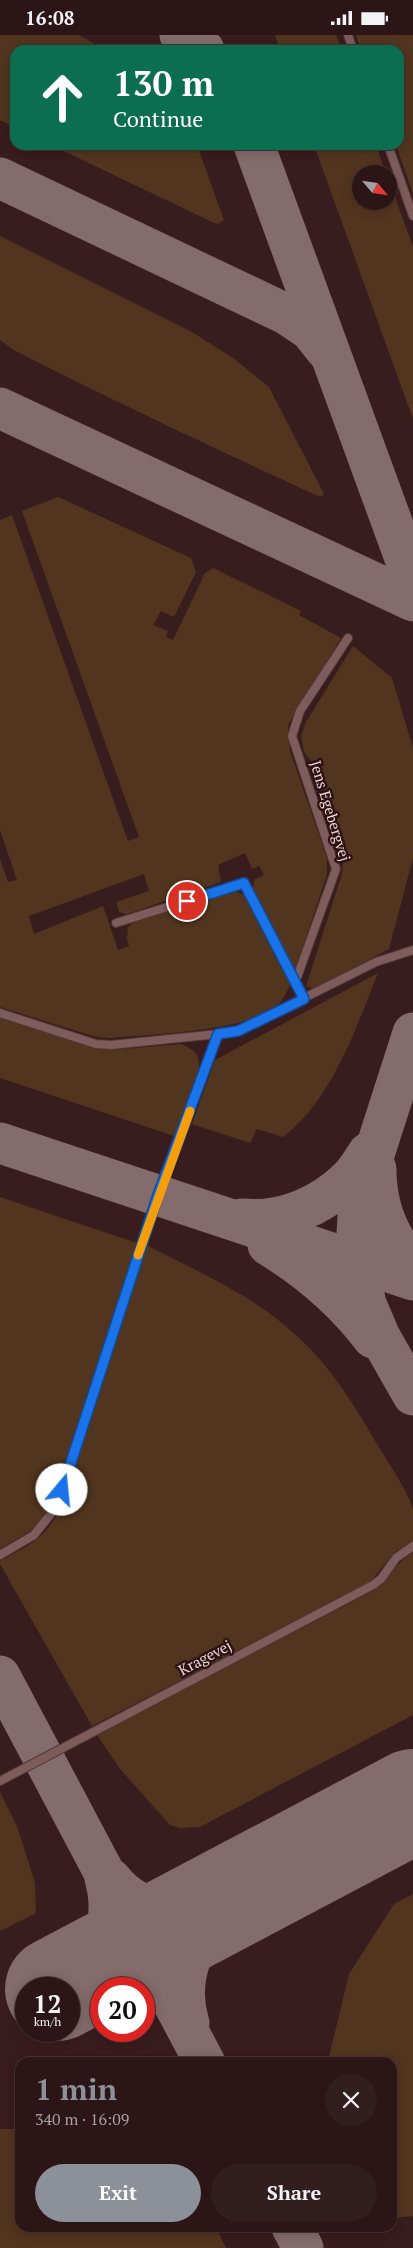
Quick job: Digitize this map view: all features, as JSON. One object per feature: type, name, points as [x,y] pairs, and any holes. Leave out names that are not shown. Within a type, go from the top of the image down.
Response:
[{"type":"lane","points":[[390,150],[413,215]]},
{"type":"lane","name":"Jens Egebergvej","points":[[295,983],[336,869],[292,736],[300,711],[348,638]]},
{"type":"lane","points":[[116,923],[244,883],[304,999]]},
{"type":"lane","points":[[0,1013],[96,1044],[111,1045],[238,1031],[376,962],[413,950]]},
{"type":"lane","points":[[0,1555],[34,1535],[50,1515],[62,1490],[158,1195],[218,1034]]},
{"type":"lane","name":"Kragevej","points":[[0,1781],[373,1585],[381,1579],[396,1558],[413,1546]]},
{"type":"shaded area","points":[[0,35],[79,35],[96,45],[10,45],[10,125],[0,120]]},
{"type":"shaded area","points":[[275,35],[336,35],[340,45],[278,45]]},
{"type":"shaded area","points":[[356,35],[413,35],[413,194],[398,150],[404,150],[404,45],[359,45]]},
{"type":"shaded area","points":[[61,150],[199,150],[224,220],[218,224]]},
{"type":"shaded area","points":[[316,150],[378,150],[383,165],[352,165],[352,210],[398,210],[398,205],[413,247],[413,419]]},
{"type":"shaded area","points":[[0,236],[192,332],[233,358],[269,387],[324,494],[320,497],[165,424],[12,349],[0,340]]},
{"type":"shaded area","points":[[58,497],[191,558],[196,572],[174,617],[161,611],[153,625],[168,631],[166,637],[173,640],[205,573],[213,568],[301,611],[299,615],[341,638],[288,725],[290,751],[327,858],[327,874],[294,974],[253,890],[254,880],[264,875],[259,866],[252,869],[245,853],[218,865],[221,882],[127,914],[119,912],[116,902],[149,891],[144,874],[29,916],[34,934],[103,906],[118,950],[129,946],[127,939],[128,927],[134,922],[229,892],[238,892],[245,896],[291,984],[279,1004],[265,1013],[246,1021],[200,1030],[111,1038],[96,1037],[0,1007],[0,859],[8,882],[17,880],[0,830],[0,520],[12,515],[128,841],[139,837],[22,511]]},
{"type":"shaded area","points":[[353,646],[392,678],[413,748],[413,858],[389,949],[313,989],[306,986],[342,874],[343,859],[321,804],[325,787],[317,768],[304,752],[301,736],[306,722]]},
{"type":"shaded area","points":[[378,973],[341,1062],[329,1083],[300,1122],[283,1137],[257,1129],[250,1143],[192,1124],[215,1060]]},
{"type":"shaded area","points":[[0,1018],[98,1049],[113,1050],[181,1044],[190,1048],[197,1055],[199,1071],[193,1095],[177,1137],[0,1078]]},
{"type":"shaded area","points":[[0,1197],[137,1243],[75,1439],[48,1511],[35,1528],[0,1549]]},
{"type":"shaded area","points":[[146,1245],[206,1275],[264,1309],[298,1337],[321,1361],[351,1401],[407,1495],[413,1510],[413,1541],[395,1552],[370,1582],[92,1726],[0,1561],[39,1537],[57,1515]]},
{"type":"shaded area","points":[[413,1552],[413,1715],[200,1827],[180,1828],[170,1825],[120,1769],[97,1735],[373,1591]]},
{"type":"shaded area","points":[[0,1792],[17,1826],[35,1883],[36,1913],[0,1931]]},
{"type":"shaded area","points":[[413,1894],[413,2216],[397,2218],[397,2057],[329,2057],[349,1974],[394,1904]]},
{"type":"shaded area","points":[[0,2129],[15,2129],[15,2232],[218,2232],[226,2248],[0,2248]]},
{"type":"taxiway","points":[[180,35],[196,45]]},
{"type":"taxiway","points":[[256,150],[413,580]]},
{"type":"taxiway","points":[[0,178],[286,314],[310,330],[326,350]]},
{"type":"taxiway","points":[[0,408],[413,601]]},
{"type":"taxiway","points":[[413,1033],[359,1201],[357,1234],[357,1262],[366,1304],[380,1337],[413,1395]]},
{"type":"taxiway","points":[[0,1143],[413,1280]]},
{"type":"taxiway","points":[[242,1219],[272,1218],[286,1215],[314,1204],[327,1197],[350,1178],[368,1153]]},
{"type":"taxiway","points":[[376,1169],[378,1195],[385,1220],[390,1232],[413,1264]]},
{"type":"taxiway","points":[[268,1245],[312,1275],[338,1298],[373,1338]]},
{"type":"taxiway","points":[[0,1676],[202,2057]]},
{"type":"taxiway","points":[[73,1977],[84,1968],[92,1958],[104,1937],[109,1914],[108,1890],[105,1878]]},
{"type":"taxiway","points":[[111,1879],[125,1893],[139,1903],[170,1910],[203,1904],[236,1892]]},
{"type":"taxiway","points":[[189,2023],[185,2006],[185,1990],[191,1958],[198,1943],[206,1929],[229,1904],[265,1880]]},
{"type":"taxiway","points":[[80,1988],[90,1988]]},
{"type":"taxiway","points":[[295,2232],[303,2248]]},
{"type":"runway","points":[[80,1977],[413,1801]]},
{"type":"slow traffic","points":[[138,1255],[158,1195],[190,1111]]},
{"type":"route","points":[[62,1490],[83,1420],[158,1195],[218,1034],[238,1031],[304,999],[244,883],[187,901]]}]
